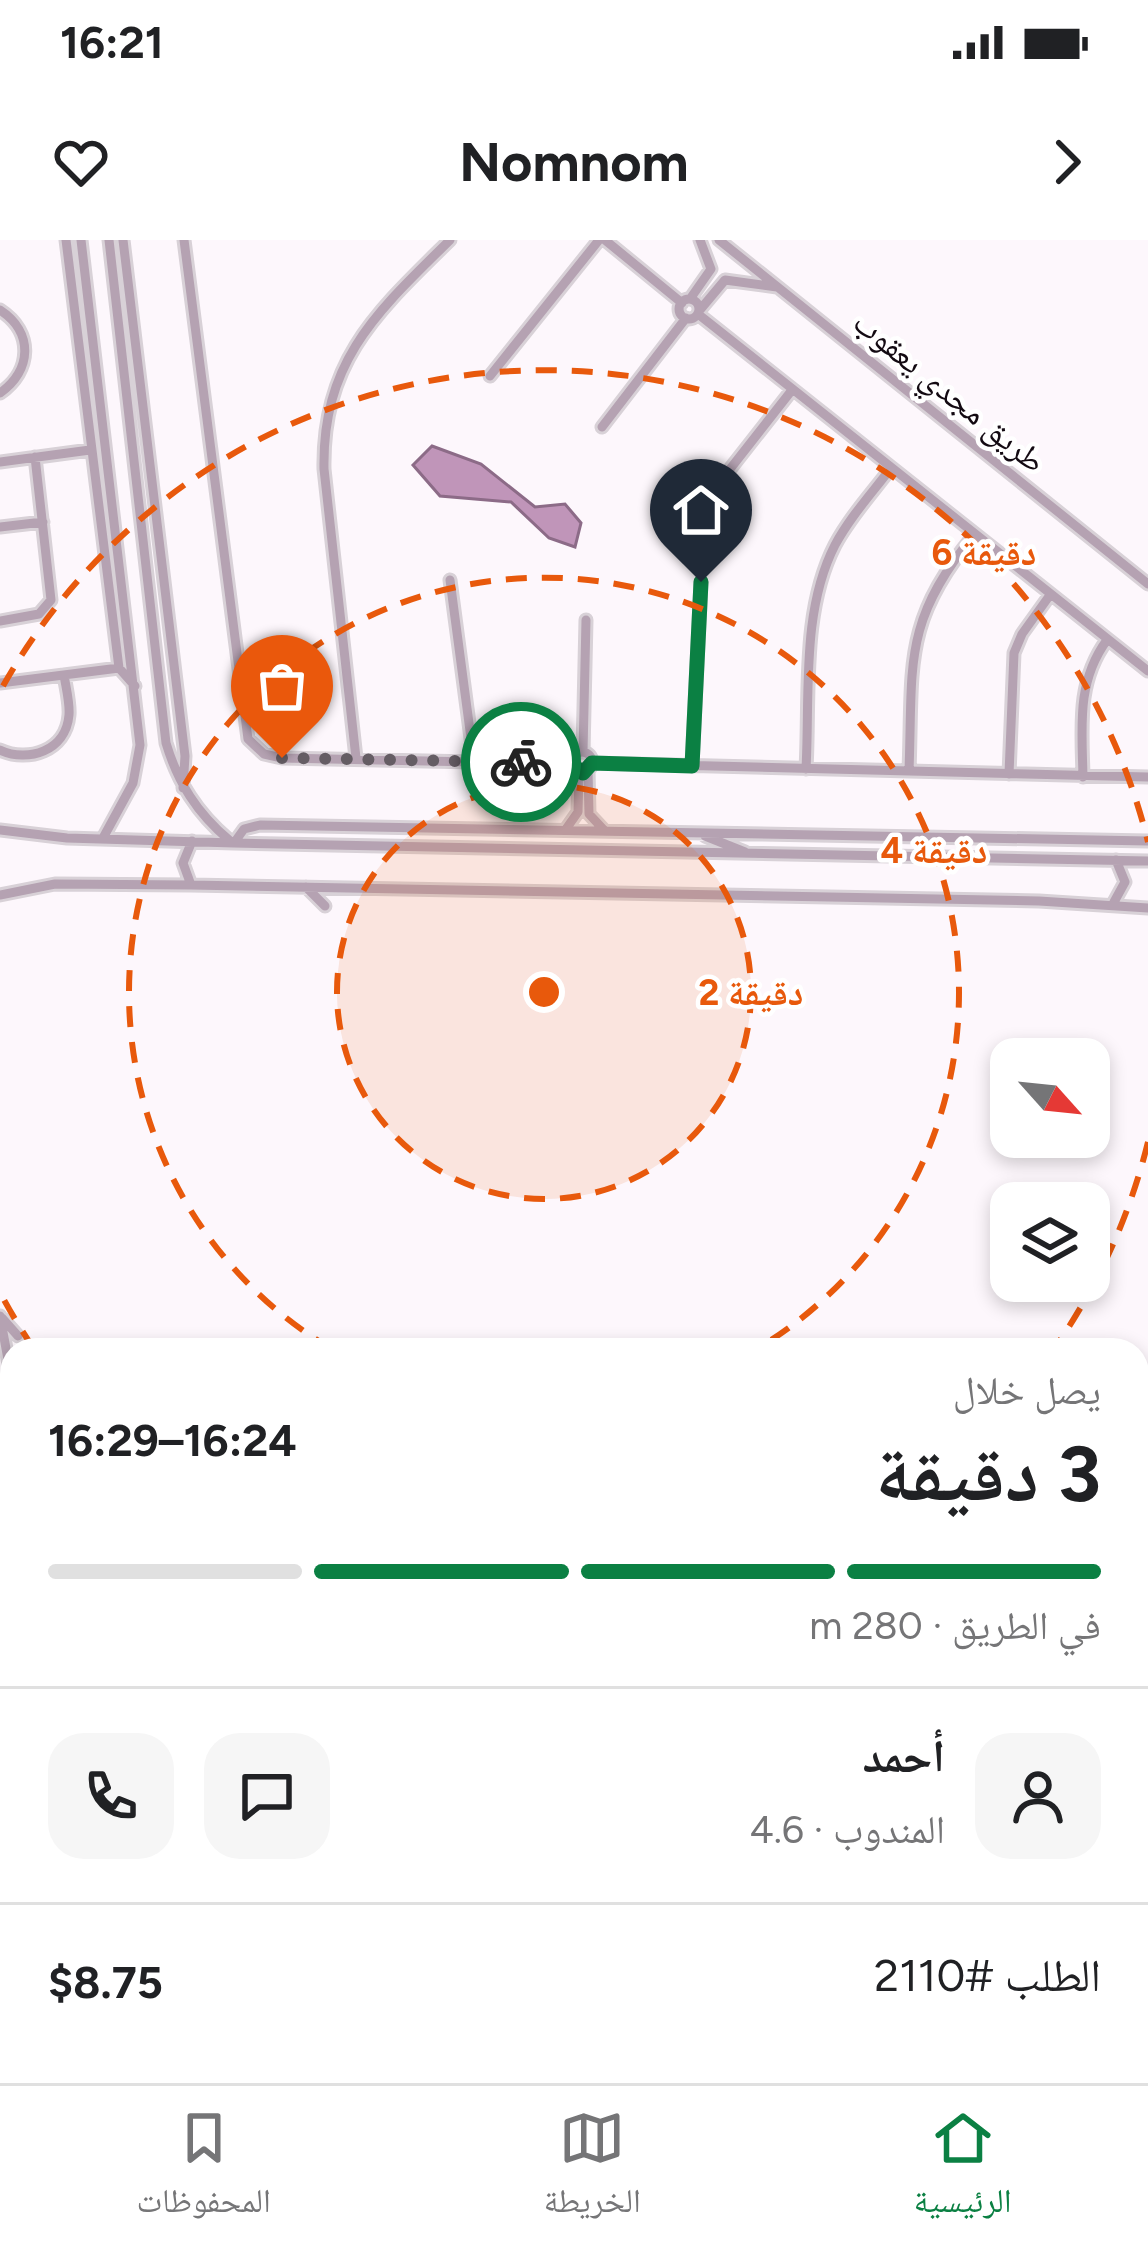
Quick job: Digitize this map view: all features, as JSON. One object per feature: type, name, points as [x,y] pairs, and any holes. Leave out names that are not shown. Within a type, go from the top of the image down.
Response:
[{"type":"street","points":[[66,240],[119,668],[135,686]]},
{"type":"street","points":[[81,240],[140,745],[133,783],[103,838]]},
{"type":"street","points":[[109,240],[166,743],[183,788],[233,843]]},
{"type":"street","points":[[122,240],[185,756],[183,788]]},
{"type":"street","points":[[356,758],[324,469],[329,409],[341,372],[370,320],[450,240]]},
{"type":"street","points":[[490,376],[602,240],[686,301],[697,303],[698,313],[792,390],[1148,671]]},
{"type":"street","points":[[700,240],[711,269],[725,280],[777,286]]},
{"type":"street","name":"طريق مجدي يعقوب","points":[[719,240],[1148,584]]},
{"type":"street","points":[[187,242],[248,739],[272,757],[474,760],[583,768],[692,766],[1148,777]]},
{"type":"street","points":[[686,318],[680,309],[711,269]]},
{"type":"street","points":[[70,276],[85,273]]},
{"type":"street","points":[[602,427],[686,318],[698,313],[725,280]]},
{"type":"street","points":[[0,310],[15,322],[26,346],[21,372],[0,393]]},
{"type":"street","points":[[93,340],[119,337]]},
{"type":"street","points":[[96,363],[122,359]]},
{"type":"street","points":[[712,492],[792,390]]},
{"type":"street","points":[[86,411],[102,409]]},
{"type":"street","points":[[0,462],[90,450]]},
{"type":"street","points":[[0,621],[39,614],[51,600],[34,458]]},
{"type":"street","points":[[806,769],[818,589],[837,541],[891,468]]},
{"type":"street","points":[[0,527],[43,522]]},
{"type":"street","points":[[909,771],[917,632],[935,585],[974,535]]},
{"type":"street","points":[[450,580],[474,760]]},
{"type":"street","points":[[692,766],[701,582]]},
{"type":"street","points":[[1009,774],[1014,653],[1050,595]]},
{"type":"street","points":[[564,830],[578,812],[583,768],[586,620]]},
{"type":"street","points":[[1083,777],[1083,690],[1107,640]]},
{"type":"street","points":[[0,683],[119,668]]},
{"type":"street","points":[[0,750],[31,756],[57,742],[69,713],[64,675]]},
{"type":"street","points":[[140,745],[153,750],[166,743]]},
{"type":"street","points":[[583,752],[573,757],[583,768],[589,814],[608,831]]},
{"type":"street","points":[[233,843],[244,830],[260,825],[1148,841]]},
{"type":"street","points":[[0,830],[233,843],[1148,861]]},
{"type":"street","points":[[481,846],[536,830]]},
{"type":"street","points":[[691,832],[750,854]]},
{"type":"street","points":[[191,885],[182,863],[192,841]]},
{"type":"street","points":[[1113,903],[1126,882],[1116,860]]},
{"type":"street","points":[[0,895],[55,884],[191,885],[1113,903],[1148,908]]},
{"type":"street","points":[[306,887],[326,906]]},
{"type":"street","points":[[768,896],[768,913]]},
{"type":"street","points":[[0,1316],[18,1336]]},
{"type":"shaded area","points":[[432,446],[481,464],[535,507],[565,504],[581,523],[575,547],[549,538],[511,502],[440,496],[413,465]]},
{"type":"way so far","points":[[282,758],[521,762]]},
{"type":"route","points":[[521,762],[571,764],[583,773],[592,763],[692,766],[701,582]]}]
